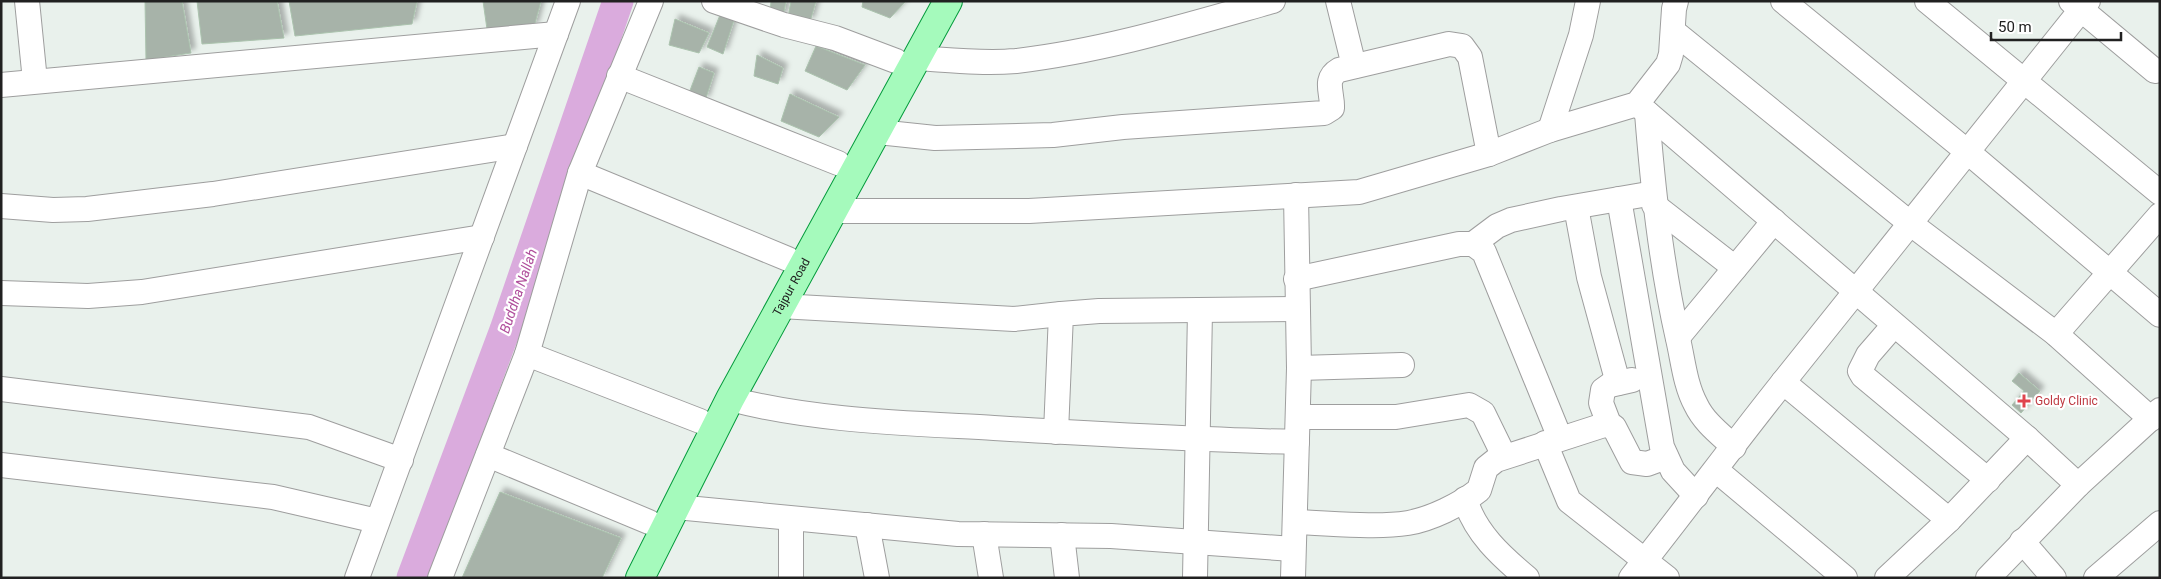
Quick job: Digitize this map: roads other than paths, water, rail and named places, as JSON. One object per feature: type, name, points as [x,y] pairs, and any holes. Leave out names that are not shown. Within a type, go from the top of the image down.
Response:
[{"type":"main road","name":"Tajpur Road","points":[[622,578],[700,421],[788,260],[838,163],[947,2]]},
{"type":"main road","name":"Tajpur Road","points":[[640,578],[730,399],[878,132],[906,60]]},
{"type":"street","points":[[28,1],[35,81]]},
{"type":"street","points":[[357,578],[568,1]]},
{"type":"street","points":[[440,578],[527,354],[580,173],[651,1]]},
{"type":"street","points":[[714,1],[776,22],[906,60],[977,63],[1015,61],[1058,54],[1188,25],[1273,1]]},
{"type":"street","points":[[1338,1],[1354,66]]},
{"type":"street","points":[[1550,130],[1581,35],[1588,1]]},
{"type":"street","points":[[1676,1],[1668,64],[1642,109],[1665,282],[1695,405],[1708,423],[1734,447]]},
{"type":"street","points":[[1783,1],[1969,153],[2160,315]]},
{"type":"street","points":[[1927,1],[2160,193]]},
{"type":"street","points":[[1638,569],[1783,382],[1969,153],[2080,4],[2158,71]]},
{"type":"street","points":[[1673,31],[1911,224],[2056,334],[2155,414],[2078,485],[1988,578]]},
{"type":"street","points":[[1,85],[556,34]]},
{"type":"street","points":[[878,132],[935,138],[1053,135],[1123,127],[1324,113],[1332,108],[1331,77],[1339,70],[1449,44],[1462,46],[1467,51],[1476,80],[1489,154]]},
{"type":"street","points":[[619,76],[838,163]]},
{"type":"street","points":[[833,211],[1028,211],[1296,194],[1323,196],[1359,192],[1489,154],[1550,130],[1642,109]]},
{"type":"street","points":[[1642,109],[2027,438],[2078,485]]},
{"type":"street","points":[[1,206],[53,210],[87,209],[213,194],[515,146]]},
{"type":"street","points":[[580,173],[788,260]]},
{"type":"street","points":[[1294,578],[1299,368],[1296,310],[1296,194]]},
{"type":"street","points":[[1619,199],[1649,376],[1666,457],[1673,470],[1696,496]]},
{"type":"street","points":[[1473,244],[1497,226],[1510,220],[1619,199],[1654,199],[1735,268]]},
{"type":"street","points":[[1576,206],[1589,277],[1618,383]]},
{"type":"street","points":[[2056,334],[2160,215]]},
{"type":"street","points":[[1678,337],[1774,221]]},
{"type":"street","points":[[1,293],[88,296],[142,292],[482,237]]},
{"type":"street","points":[[1296,279],[1459,244],[1473,244],[1484,252],[1553,441],[1568,502],[1638,569],[1667,578]]},
{"type":"street","points":[[780,306],[1014,319],[1099,311],[1200,312],[1296,310]]},
{"type":"street","points":[[1195,578],[1200,312]]},
{"type":"street","points":[[1056,432],[1061,314]]},
{"type":"street","points":[[1894,325],[1863,362],[1860,371],[1863,376],[1988,480]]},
{"type":"street","points":[[527,354],[700,421]]},
{"type":"street","points":[[1299,368],[1402,365]]},
{"type":"street","points":[[1649,376],[1606,387],[1600,397],[1609,424],[1618,433],[1632,462],[1647,464],[1666,457]]},
{"type":"street","points":[[1783,382],[1950,520]]},
{"type":"street","points":[[1,388],[309,427],[401,460]]},
{"type":"street","points":[[730,399],[763,408],[928,426],[1197,440],[1297,442]]},
{"type":"street","points":[[1298,417],[1396,417],[1469,405],[1483,413],[1504,456]]},
{"type":"street","points":[[1295,522],[1408,523],[1428,517],[1465,499],[1482,486],[1483,474],[1489,464],[1504,456],[1609,424]]},
{"type":"street","points":[[1887,578],[1950,520],[2027,438]]},
{"type":"street","points":[[488,456],[649,522]]},
{"type":"street","points":[[1,465],[273,497],[377,521]]},
{"type":"street","points":[[1716,470],[1844,578]]},
{"type":"street","points":[[1465,499],[1471,517],[1483,536],[1527,578]]},
{"type":"street","points":[[676,507],[791,519],[984,534],[1111,536],[1197,544],[1294,549]]},
{"type":"street","points":[[791,519],[791,578]]},
{"type":"street","points":[[2096,578],[2160,523]]},
{"type":"street","points":[[868,525],[877,578]]},
{"type":"street","points":[[984,534],[991,578]]},
{"type":"street","points":[[1062,535],[1067,578]]},
{"type":"street","points":[[2022,541],[2054,578]]},
{"type":"waterway","name":"Buddha Nallah","points":[[412,578],[505,330],[618,1]]},
{"type":"place","name":"Goldy Clinic","points":[[2024,401]]}]
